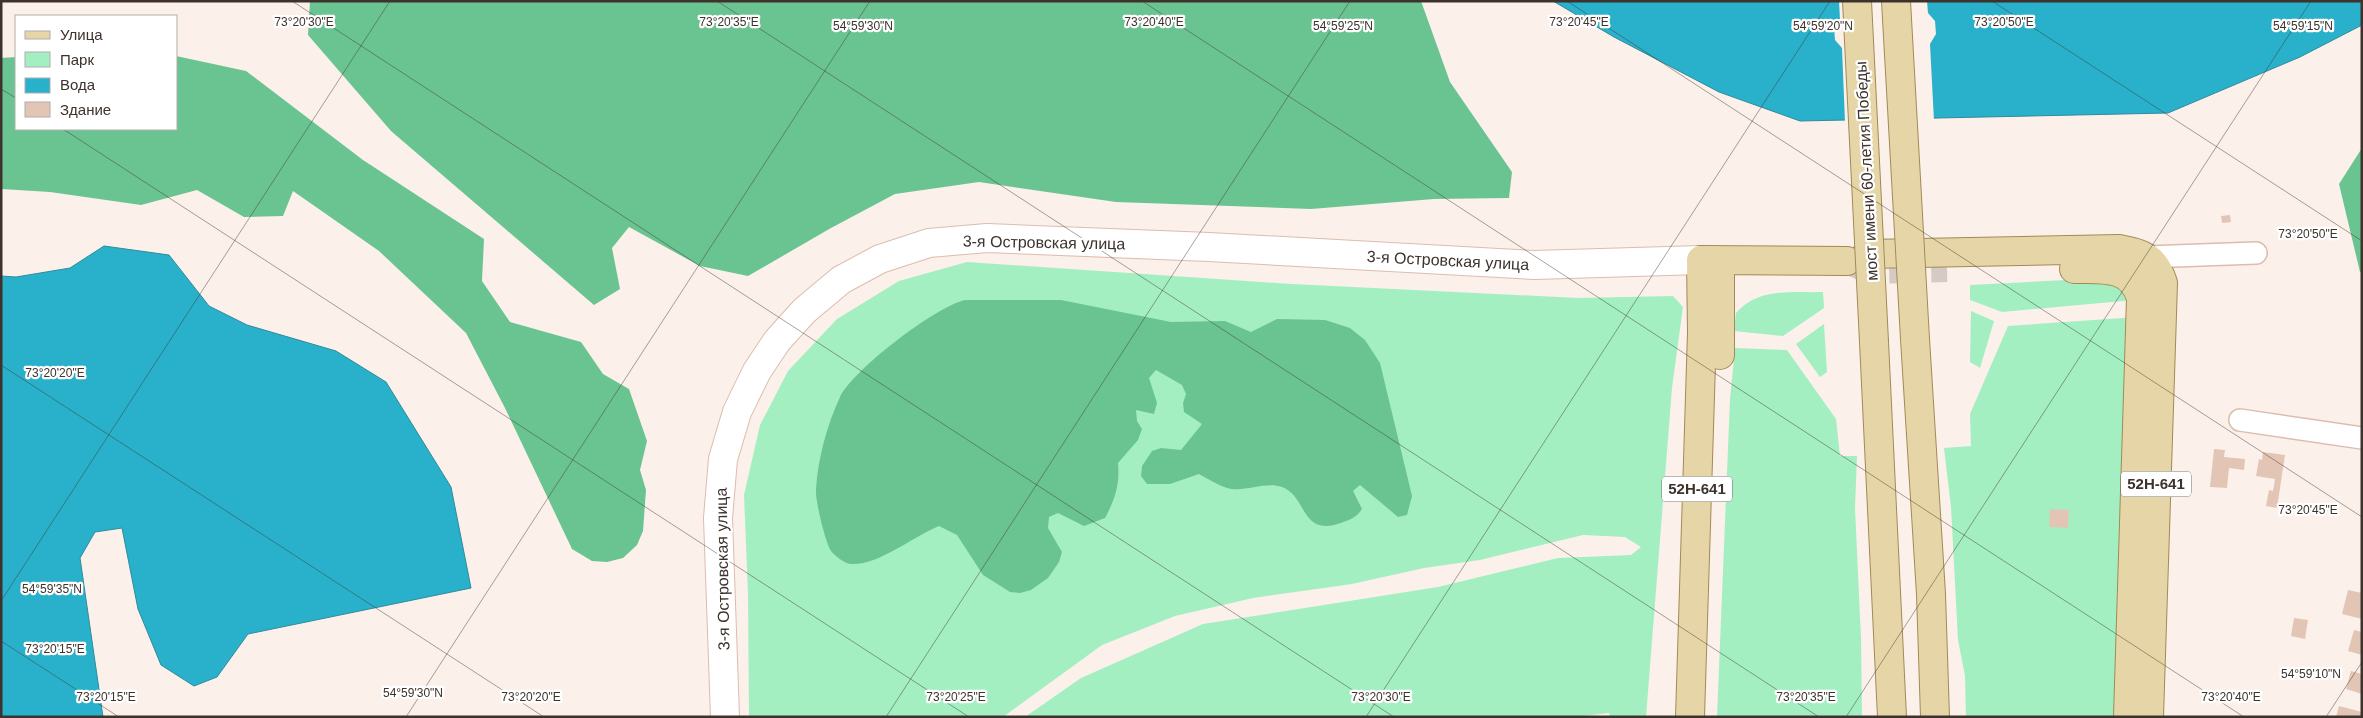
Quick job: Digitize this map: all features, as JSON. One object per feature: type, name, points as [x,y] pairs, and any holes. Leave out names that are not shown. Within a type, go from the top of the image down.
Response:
[{"type":"main road","name":"мост имени 60-летия Победы","points":[[1857,1],[1892,717]]},
{"type":"main road","points":[[1896,1],[1930,585],[1935,717]]},
{"type":"main road","name":"3-я Островская улица","points":[[725,717],[718,518],[723,459],[737,412],[756,371],[777,341],[804,311],[841,280],[880,259],[928,243],[987,238],[1209,247],[1534,265],[1710,261]]},
{"type":"main road","points":[[1710,261],[2119,249],[2147,257]]},
{"type":"main road","name":"52Н-641","points":[[2147,257],[2158,268],[2163,283],[2149,717]]},
{"type":"main road","name":"52Н-641","points":[[1690,717],[1702,332],[1710,261]]},
{"type":"main road","name":"52Н-641","points":[[1709,717],[1721,314],[1710,261]]},
{"type":"main road","name":"52Н-641","points":[[1947,268],[2111,269],[2123,273],[2139,289],[2142,298],[2128,717]]},
{"type":"street","points":[[2147,257],[2256,253]]},
{"type":"street","points":[[2240,420],[2362,438]]},
{"type":"green space","points":[[310,1],[1421,1],[1450,82],[1512,172],[1509,198],[1434,199],[1311,209],[1116,202],[979,182],[895,194],[748,276],[700,266],[629,227],[612,248],[620,289],[594,305],[391,131],[308,35]]},
{"type":"green space","points":[[178,56],[246,71],[363,160],[484,239],[482,281],[510,322],[581,342],[603,374],[629,389],[647,441],[640,470],[646,490],[643,531],[637,545],[623,558],[607,562],[592,561],[572,549],[505,408],[466,333],[379,251],[293,191],[283,216],[244,217],[197,190],[141,205],[50,192],[1,189],[1,58],[15,57],[15,130],[178,130]]},
{"type":"green space","points":[[2362,148],[2362,272],[2360,272],[2339,184]]},
{"type":"green space","points":[[967,262],[1292,284],[1578,298],[1673,296],[1683,307],[1672,388],[1646,717],[1610,717],[1609,713],[1574,717],[1025,717],[1081,678],[1203,624],[1438,587],[1558,558],[1631,555],[1641,547],[1625,537],[1583,535],[1480,560],[1424,568],[1352,584],[1253,598],[1175,616],[1102,645],[1003,717],[749,717],[748,594],[744,495],[760,425],[788,371],[837,319],[899,281]]},
{"type":"green space","points":[[2104,278],[2114,280],[2134,300],[2002,312],[1970,300],[1970,285]]},
{"type":"green space","points":[[1823,292],[1824,308],[1783,336],[1734,331],[1736,313],[1755,299],[1776,293]]},
{"type":"green space","points":[[965,300],[1061,300],[1171,322],[1225,321],[1251,332],[1277,319],[1325,320],[1350,328],[1365,340],[1380,363],[1412,496],[1407,515],[1398,517],[1360,485],[1353,491],[1362,509],[1360,512],[1341,523],[1328,526],[1318,525],[1311,520],[1290,492],[1282,487],[1269,485],[1240,489],[1227,488],[1199,474],[1170,484],[1147,484],[1141,476],[1142,466],[1152,451],[1161,448],[1181,450],[1202,424],[1184,412],[1183,403],[1186,394],[1182,385],[1156,370],[1149,378],[1157,403],[1154,414],[1136,410],[1137,421],[1142,429],[1138,440],[1118,463],[1116,492],[1105,518],[1084,526],[1058,513],[1049,517],[1048,528],[1062,552],[1059,562],[1048,578],[1031,590],[1020,593],[1010,592],[983,575],[957,535],[939,526],[883,556],[861,563],[850,564],[845,562],[831,551],[821,520],[816,494],[817,477],[824,442],[840,397],[861,371],[896,341],[935,314]]},
{"type":"green space","points":[[1971,311],[1994,321],[1980,368],[1970,362]]},
{"type":"green space","points":[[2137,317],[2119,717],[1966,717],[1965,676],[1958,640],[1951,507],[1944,448],[1971,446],[1970,414],[2008,326]]},
{"type":"green space","points":[[1824,324],[1827,372],[1820,377],[1796,344]]},
{"type":"green space","points":[[1735,348],[1787,350],[1836,419],[1840,456],[1857,456],[1855,508],[1861,638],[1862,717],[1717,717],[1730,399]]},
{"type":"water","points":[[1553,1],[2362,1],[2362,25],[2300,57],[2168,113],[1800,121],[1719,92],[1614,37]]},
{"type":"water","points":[[104,246],[169,255],[209,306],[247,325],[336,351],[386,382],[451,487],[471,588],[248,634],[217,677],[194,686],[161,665],[138,609],[122,528],[95,532],[80,558],[103,717],[1,717],[1,276],[16,277],[70,268]]},
{"type":"pier","points":[[1839,1],[1927,1],[1928,13],[1935,21],[1936,34],[1930,44],[1934,121],[1845,122],[1842,48],[1835,40],[1834,27],[1840,20]]},
{"type":"building","points":[[2230,215],[2231,222],[2222,223],[2221,216]]},
{"type":"building","points":[[2214,449],[2225,450],[2224,457],[2245,459],[2244,470],[2229,468],[2227,488],[2210,487]]},
{"type":"building","points":[[2263,452],[2285,455],[2277,508],[2266,506],[2269,490],[2273,491],[2275,479],[2256,476],[2259,459],[2262,460]]},
{"type":"building","points":[[2050,509],[2069,510],[2068,528],[2049,527]]},
{"type":"building","points":[[2348,590],[2362,593],[2362,619],[2342,614]]},
{"type":"building","points":[[2294,618],[2308,620],[2305,639],[2291,636]]},
{"type":"building","points":[[2354,630],[2362,632],[2362,655],[2348,651]]},
{"type":"building","points":[[2351,671],[2362,674],[2362,694],[2346,689]]},
{"type":"building","points":[[2339,706],[2362,712],[2362,717],[2336,717]]},
{"type":"tunnel","points":[[1849,261],[1870,270],[1947,268]]}]
